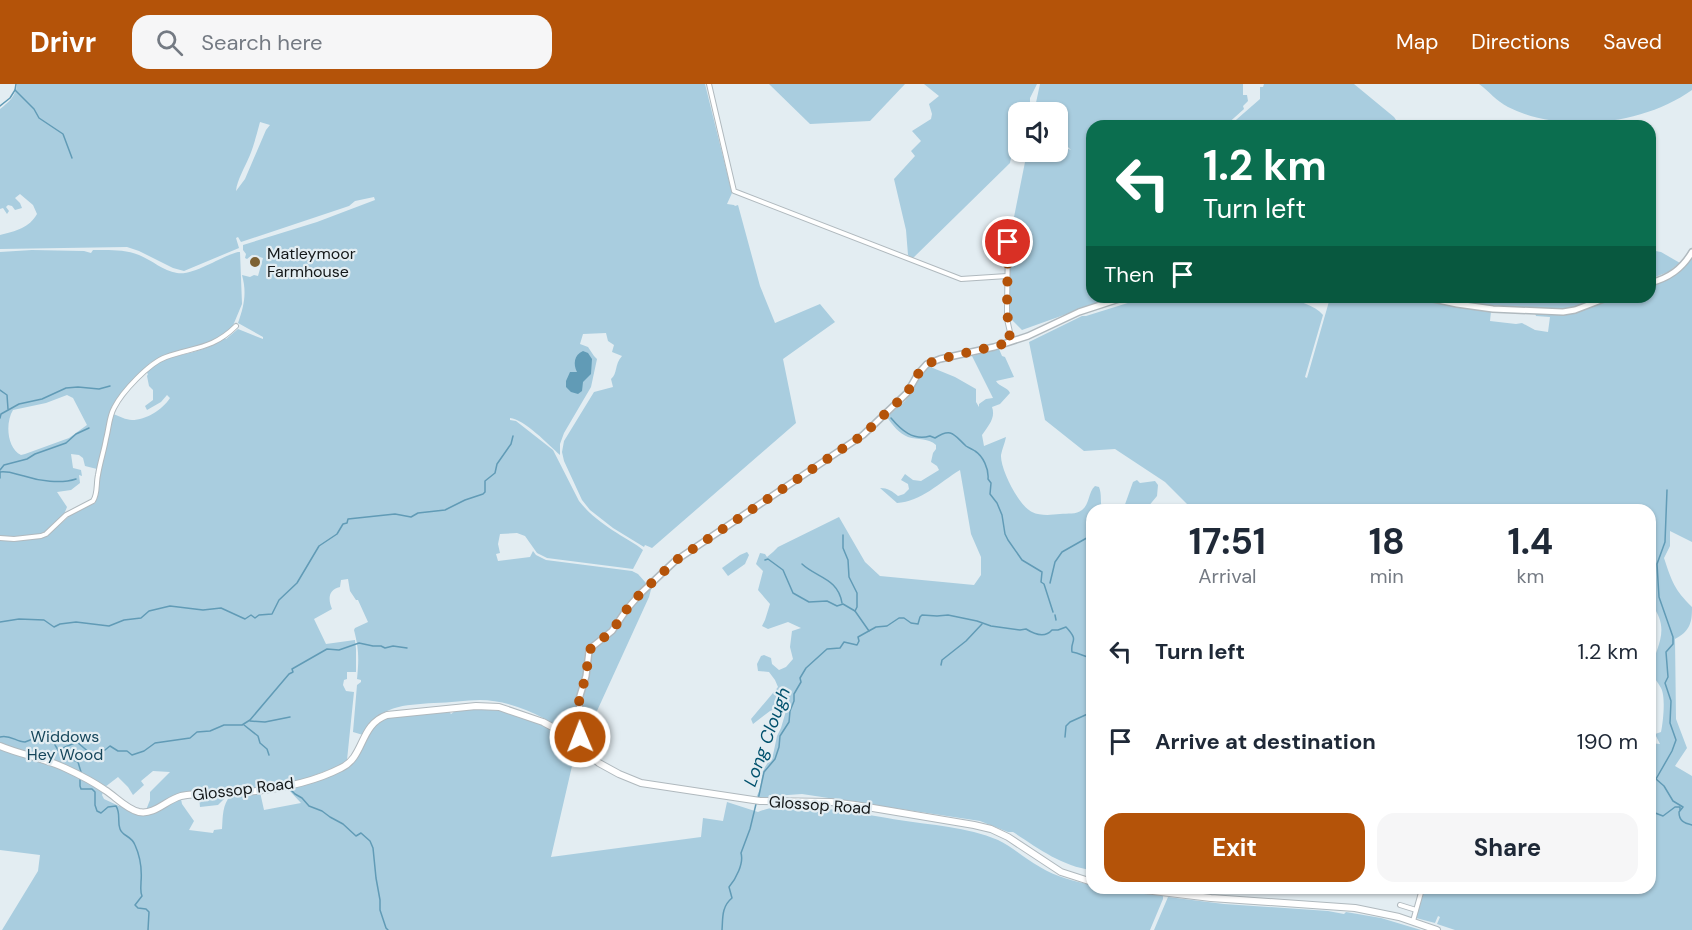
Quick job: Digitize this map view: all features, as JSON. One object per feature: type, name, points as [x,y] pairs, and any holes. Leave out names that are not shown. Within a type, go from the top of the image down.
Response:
[{"type":"main road","name":"Glossop Road","points":[[0,746],[63,767],[103,788],[132,809],[145,812],[180,796],[272,788],[307,781],[337,770],[352,760],[371,724],[387,715],[476,706],[500,707],[543,722],[556,729],[594,760],[613,772],[644,783],[750,800],[843,803],[960,822],[999,832],[1056,869],[1086,880]]},
{"type":"main road","points":[[1181,894],[1234,900],[1349,907],[1386,913],[1437,930]]},
{"type":"street","points":[[709,84],[734,191],[961,279],[1007,276]]},
{"type":"street","points":[[1008,242],[1007,319],[1012,342]]},
{"type":"street","points":[[1656,281],[1677,271],[1692,252]]},
{"type":"street","points":[[575,745],[579,740],[581,730],[579,699],[586,676],[589,651],[612,631],[640,594],[675,561],[863,435],[907,393],[927,364],[1012,342],[1079,312],[1107,303]]},
{"type":"street","points":[[1452,303],[1493,309],[1563,312],[1593,303]]},
{"type":"street","points":[[0,538],[41,536],[66,515],[92,503],[95,499],[110,418],[120,399],[151,364],[212,343],[236,326]]},
{"type":"street","points":[[1413,921],[1421,894]]},
{"type":"street","points":[[1400,905],[1416,910]]},
{"type":"green space","name":"Widdows Hey Wood","points":[[17,84],[705,84],[732,193],[727,204],[738,205],[760,286],[775,323],[820,304],[835,322],[783,359],[796,423],[652,548],[645,545],[644,547],[613,528],[590,510],[582,500],[562,452],[564,441],[594,392],[613,387],[611,379],[622,356],[612,352],[614,345],[608,341],[606,333],[583,334],[580,344],[588,347],[597,359],[591,387],[564,433],[560,444],[560,455],[529,428],[516,419],[510,418],[553,450],[579,501],[587,510],[643,550],[633,569],[547,558],[537,553],[525,536],[517,533],[500,534],[498,544],[500,553],[496,554],[498,561],[530,557],[533,551],[546,560],[632,571],[638,574],[647,585],[607,631],[585,652],[584,671],[576,700],[579,721],[577,738],[572,739],[553,724],[529,711],[504,703],[480,700],[393,708],[369,725],[363,735],[353,732],[357,685],[361,682],[357,679],[358,654],[354,630],[368,622],[358,600],[350,591],[348,579],[341,580],[340,587],[331,593],[332,609],[314,619],[326,644],[355,640],[356,672],[347,672],[347,679],[344,680],[343,685],[346,691],[354,692],[347,760],[342,765],[299,781],[260,788],[187,793],[146,810],[150,792],[170,772],[153,771],[141,781],[144,785],[133,795],[118,777],[105,787],[102,795],[104,799],[119,806],[121,804],[132,811],[132,814],[151,811],[181,799],[194,821],[189,830],[213,833],[214,830],[222,829],[224,807],[231,795],[260,792],[264,810],[301,803],[287,788],[346,768],[376,723],[392,716],[449,711],[451,714],[455,711],[479,709],[504,711],[548,727],[578,751],[572,766],[551,857],[701,837],[703,818],[723,821],[727,802],[758,812],[789,807],[827,809],[974,832],[998,840],[1052,873],[1086,884],[1086,894],[1163,896],[1150,930],[2,930],[38,871],[40,855],[0,850],[0,539],[42,538],[74,512],[95,503],[113,414],[137,420],[158,410],[170,398],[167,395],[161,402],[147,410],[145,406],[153,400],[153,390],[149,386],[146,372],[158,362],[213,345],[224,337],[226,339],[238,329],[263,339],[238,323],[244,299],[242,275],[258,276],[263,258],[252,255],[245,258],[243,245],[317,222],[375,200],[374,197],[355,201],[349,206],[241,242],[238,237],[236,238],[239,248],[184,271],[127,247],[0,249],[0,235],[26,226],[37,214],[33,205],[20,194],[15,198],[22,208],[15,210],[8,205],[7,214],[3,208],[0,209],[0,109],[15,92]],"holes":[[[260,122],[270,125],[245,179],[236,191]]]},
{"type":"green space","points":[[769,84],[905,84],[870,121],[810,124]]},
{"type":"green space","points":[[924,84],[1037,84],[1030,102],[1008,102],[1008,162],[1010,163],[912,259],[908,255],[906,230],[894,179],[915,156],[911,151],[921,141],[912,131],[931,119],[929,104],[939,96]]},
{"type":"green space","points":[[1040,84],[1243,84],[1243,95],[1247,95],[1248,101],[1243,106],[1244,109],[1232,120],[1086,120],[1086,303],[1097,303],[1022,330],[1010,318],[1010,237],[1025,162],[1068,162],[1068,149],[1071,150],[1068,147],[1068,102],[1036,102]]},
{"type":"green space","points":[[1264,84],[1354,84],[1396,120],[1236,120],[1260,99],[1260,87]]},
{"type":"green space","points":[[1479,84],[1692,84],[1692,90],[1672,102],[1650,111],[1614,120],[1549,120],[1508,107]]},
{"type":"green space","points":[[122,251],[139,255],[172,272],[184,273],[240,252],[242,304],[232,328],[214,340],[164,355],[150,363],[115,402],[97,469],[85,466],[83,458],[71,454],[73,468],[81,470],[82,476],[79,475],[80,483],[71,490],[57,492],[67,507],[62,517],[49,530],[21,538],[0,537],[0,252]],"holes":[[[67,395],[73,398],[87,425],[69,438],[25,454],[21,455],[16,452],[10,441],[8,428],[13,410],[46,403]]]},
{"type":"green space","points":[[1656,251],[1680,263],[1668,272],[1656,277]]},
{"type":"green space","points":[[1692,256],[1692,542],[1670,531],[1670,546],[1664,558],[1674,585],[1692,607],[1689,626],[1675,639],[1676,719],[1687,748],[1675,766],[1692,776],[1692,930],[1455,930],[1437,924],[1440,917],[1438,916],[1435,923],[1416,918],[1423,894],[1656,894],[1656,744],[1660,744],[1656,734],[1661,732],[1664,704],[1663,692],[1656,680],[1656,653],[1661,628],[1656,612],[1656,504],[1187,504],[1165,482],[1115,449],[1084,451],[1045,420],[1029,342],[1082,316],[1128,303],[1303,303],[1323,315],[1305,377],[1307,378],[1329,303],[1447,303],[1491,311],[1490,321],[1522,323],[1535,330],[1548,332],[1550,317],[1536,316],[1535,313],[1589,307],[1599,303],[1656,303],[1656,283],[1674,275]]},
{"type":"green space","points":[[1474,303],[1586,303],[1575,308],[1564,309]]},
{"type":"green space","points":[[999,349],[1014,377],[996,381],[1010,393],[1000,404],[992,407],[992,418],[982,435],[984,446],[1006,437],[1001,455],[1002,461],[1007,478],[1022,503],[1032,512],[1049,515],[1080,512],[1086,505],[1086,869],[1060,860],[1013,832],[980,821],[802,794],[769,795],[768,798],[756,798],[763,770],[773,755],[788,704],[770,711],[753,724],[751,719],[778,687],[769,672],[758,671],[757,664],[764,655],[771,658],[772,664],[779,670],[786,667],[793,659],[790,647],[792,631],[801,628],[788,622],[768,629],[762,626],[770,604],[758,590],[763,571],[756,564],[760,553],[767,557],[778,547],[839,517],[865,562],[880,576],[974,585],[981,575],[981,557],[971,534],[960,470],[930,491],[906,502],[897,503],[880,488],[890,490],[898,496],[909,489],[908,484],[901,480],[905,474],[913,480],[921,481],[939,470],[931,462],[936,445],[927,440],[905,436],[887,417],[905,401],[928,366],[976,389],[976,402],[979,407],[979,404],[986,399],[993,398],[972,356]]},
{"type":"green space","points":[[1137,480],[1140,483],[1155,481],[1158,485],[1157,496],[1150,504],[1125,504],[1133,482]]},
{"type":"green space","points":[[1095,486],[1099,487],[1101,504],[1086,504]]},
{"type":"green space","points":[[747,552],[749,555],[745,564],[728,576],[722,568]]},
{"type":"green space","points":[[652,586],[581,746],[582,695],[589,676],[589,655],[636,600]]},
{"type":"green space","points":[[227,796],[218,805],[200,807],[199,797]]},
{"type":"green space","points":[[1168,897],[1224,904],[1344,914],[1346,912],[1381,918],[1421,930],[1154,930]]},
{"type":"shaded area","points":[[583,351],[588,353],[592,359],[591,374],[583,382],[582,391],[578,394],[566,387],[566,381],[570,372],[577,372],[575,360]]},
{"type":"waterway","points":[[16,84],[15,90],[34,109],[39,118],[63,134],[72,158]]},
{"type":"waterway","points":[[0,106],[10,98],[15,90]]},
{"type":"waterway","points":[[0,418],[1,414],[19,404],[42,399],[66,388],[99,389],[110,386]]},
{"type":"waterway","points":[[0,390],[7,395],[8,409]]},
{"type":"waterway","points":[[891,418],[913,436],[935,438],[945,433],[952,434],[981,456],[991,483],[990,494],[1002,515],[1005,534],[1022,560],[1042,572],[1041,582],[1044,584],[1053,612]]},
{"type":"waterway","points":[[0,470],[4,465],[27,459],[66,443],[76,434],[89,428]]},
{"type":"waterway","points":[[0,622],[19,619],[44,620],[54,627],[76,622],[109,626],[124,620],[141,618],[149,611],[170,606],[203,610],[221,608],[245,619],[251,615],[255,618],[259,615],[272,614],[279,600],[297,583],[319,546],[337,534],[348,519],[395,514],[411,517],[418,513],[445,510],[483,494],[485,481],[495,473],[497,464],[511,444],[513,436]]},
{"type":"waterway","points":[[0,472],[50,481],[76,479]]},
{"type":"waterway","points":[[0,472],[0,478]]},
{"type":"waterway","points":[[1656,779],[1676,740],[1670,723],[1671,701],[1665,683],[1668,677],[1666,652],[1673,644],[1673,637],[1659,597],[1657,564],[1665,542],[1667,490]]},
{"type":"waterway","points":[[843,535],[843,548],[848,560],[849,577],[857,593],[855,611]]},
{"type":"waterway","points":[[1050,583],[1055,562],[1062,552],[1086,538]]},
{"type":"waterway","points":[[765,560],[768,559],[783,570],[793,593],[809,602],[827,601],[837,606],[843,604],[855,611],[869,631]]},
{"type":"waterway","points":[[802,564],[832,583],[842,603]]},
{"type":"waterway","name":"Long Clough","points":[[758,800],[764,772],[775,759],[780,736],[789,722],[794,694],[806,668],[827,649],[840,648],[844,642],[857,645],[858,637],[876,627],[887,626],[899,618],[918,624],[922,615],[948,615],[991,626],[1026,629],[1039,634],[1066,627],[1074,638],[1072,652],[1086,656]]},
{"type":"waterway","points":[[1055,615],[1056,620]]},
{"type":"waterway","points":[[941,665],[942,660],[966,641],[982,624]]},
{"type":"waterway","points":[[58,750],[77,742],[91,754],[110,746],[118,751],[127,751],[132,755],[144,751],[155,743],[190,738],[197,732],[210,731],[224,725],[242,725],[250,720],[293,672],[292,669],[327,649],[339,650],[359,643],[385,648],[393,646],[407,648]]},
{"type":"waterway","points":[[1065,737],[1066,726],[1086,715]]},
{"type":"waterway","points":[[250,721],[265,722],[290,717]]},
{"type":"waterway","points":[[244,725],[258,736],[269,755]]},
{"type":"waterway","points":[[0,737],[25,742],[51,732],[60,752],[78,762],[81,772]]},
{"type":"waterway","points":[[80,777],[81,789],[92,789],[95,792],[97,811],[101,813],[108,807],[116,806],[120,829],[135,845],[140,863],[142,896],[135,905],[149,912],[148,930]]},
{"type":"waterway","points":[[1656,779],[1664,786],[1673,801],[1683,807],[1679,812],[1681,820],[1692,825]]},
{"type":"waterway","points":[[290,789],[309,806],[343,824],[356,836],[361,833],[370,841],[373,848],[380,910],[388,930]]},
{"type":"waterway","name":"Long Clough","points":[[722,930],[724,909],[732,898],[729,887],[740,866],[741,853],[756,804]]},
{"type":"waterway","points":[[1656,813],[1663,816],[1675,807],[1680,807],[1680,810]]},
{"type":"place","name":"Matleymoor Farmhouse","points":[[255,262]]},
{"type":"route","points":[[580,737],[579,699],[586,676],[589,651],[612,631],[640,594],[675,561],[863,435],[907,393],[927,364],[1012,342],[1007,319],[1008,242]]}]
